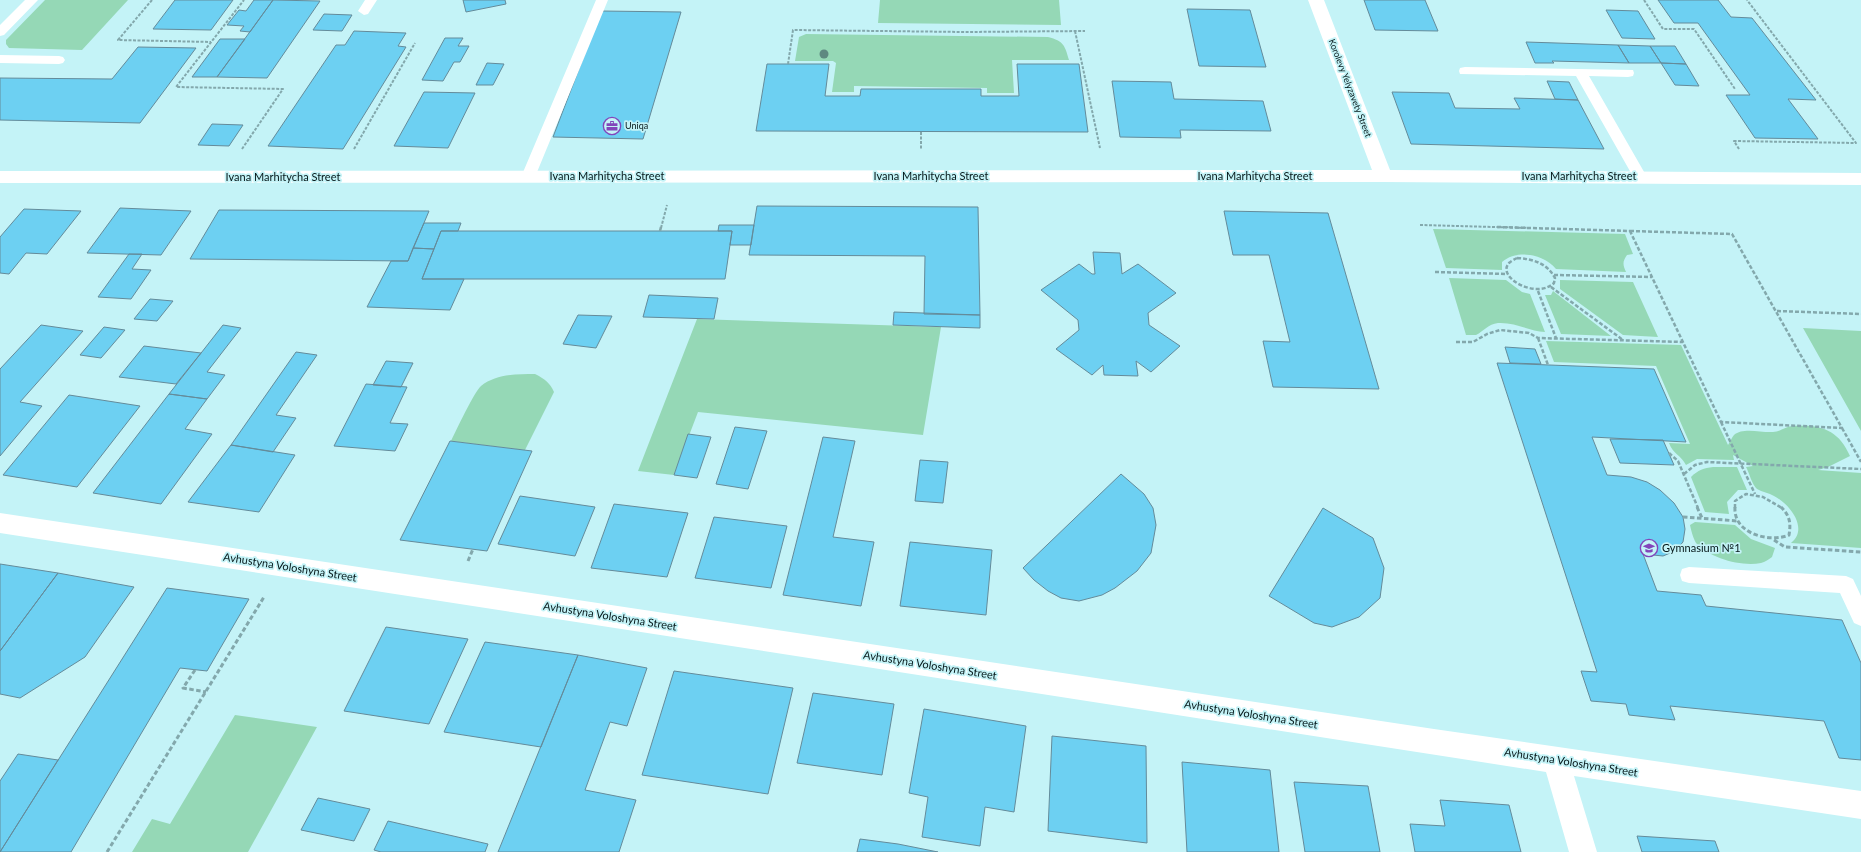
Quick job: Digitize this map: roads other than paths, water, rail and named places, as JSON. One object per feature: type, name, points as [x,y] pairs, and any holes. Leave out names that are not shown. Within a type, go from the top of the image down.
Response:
[{"type":"street","name":"Korolevy Yelyzavety Street","points":[[1316,0],[1383,176]]},
{"type":"street","name":"Ivana Marhitycha Street","points":[[0,177],[1383,176],[1861,179]]},
{"type":"street","name":"Avhustyna Voloshyna Street","points":[[0,523],[1556,760],[1861,805]]},
{"type":"street","points":[[1556,760],[1583,852]]},
{"type":"lane","points":[[0,32],[32,0]]},
{"type":"lane","points":[[364,11],[371,0]]},
{"type":"lane","points":[[528,176],[602,0]]},
{"type":"lane","points":[[0,59],[59,60]]},
{"type":"lane","points":[[1464,71],[1628,72]]},
{"type":"lane","points":[[1580,72],[1640,177]]},
{"type":"lane","points":[[1689,575],[1846,585],[1861,617]]},
{"type":"place","name":"Uniqa","points":[[612,126]]},
{"type":"place","name":"Gymnasium №1","points":[[1649,548]]}]
